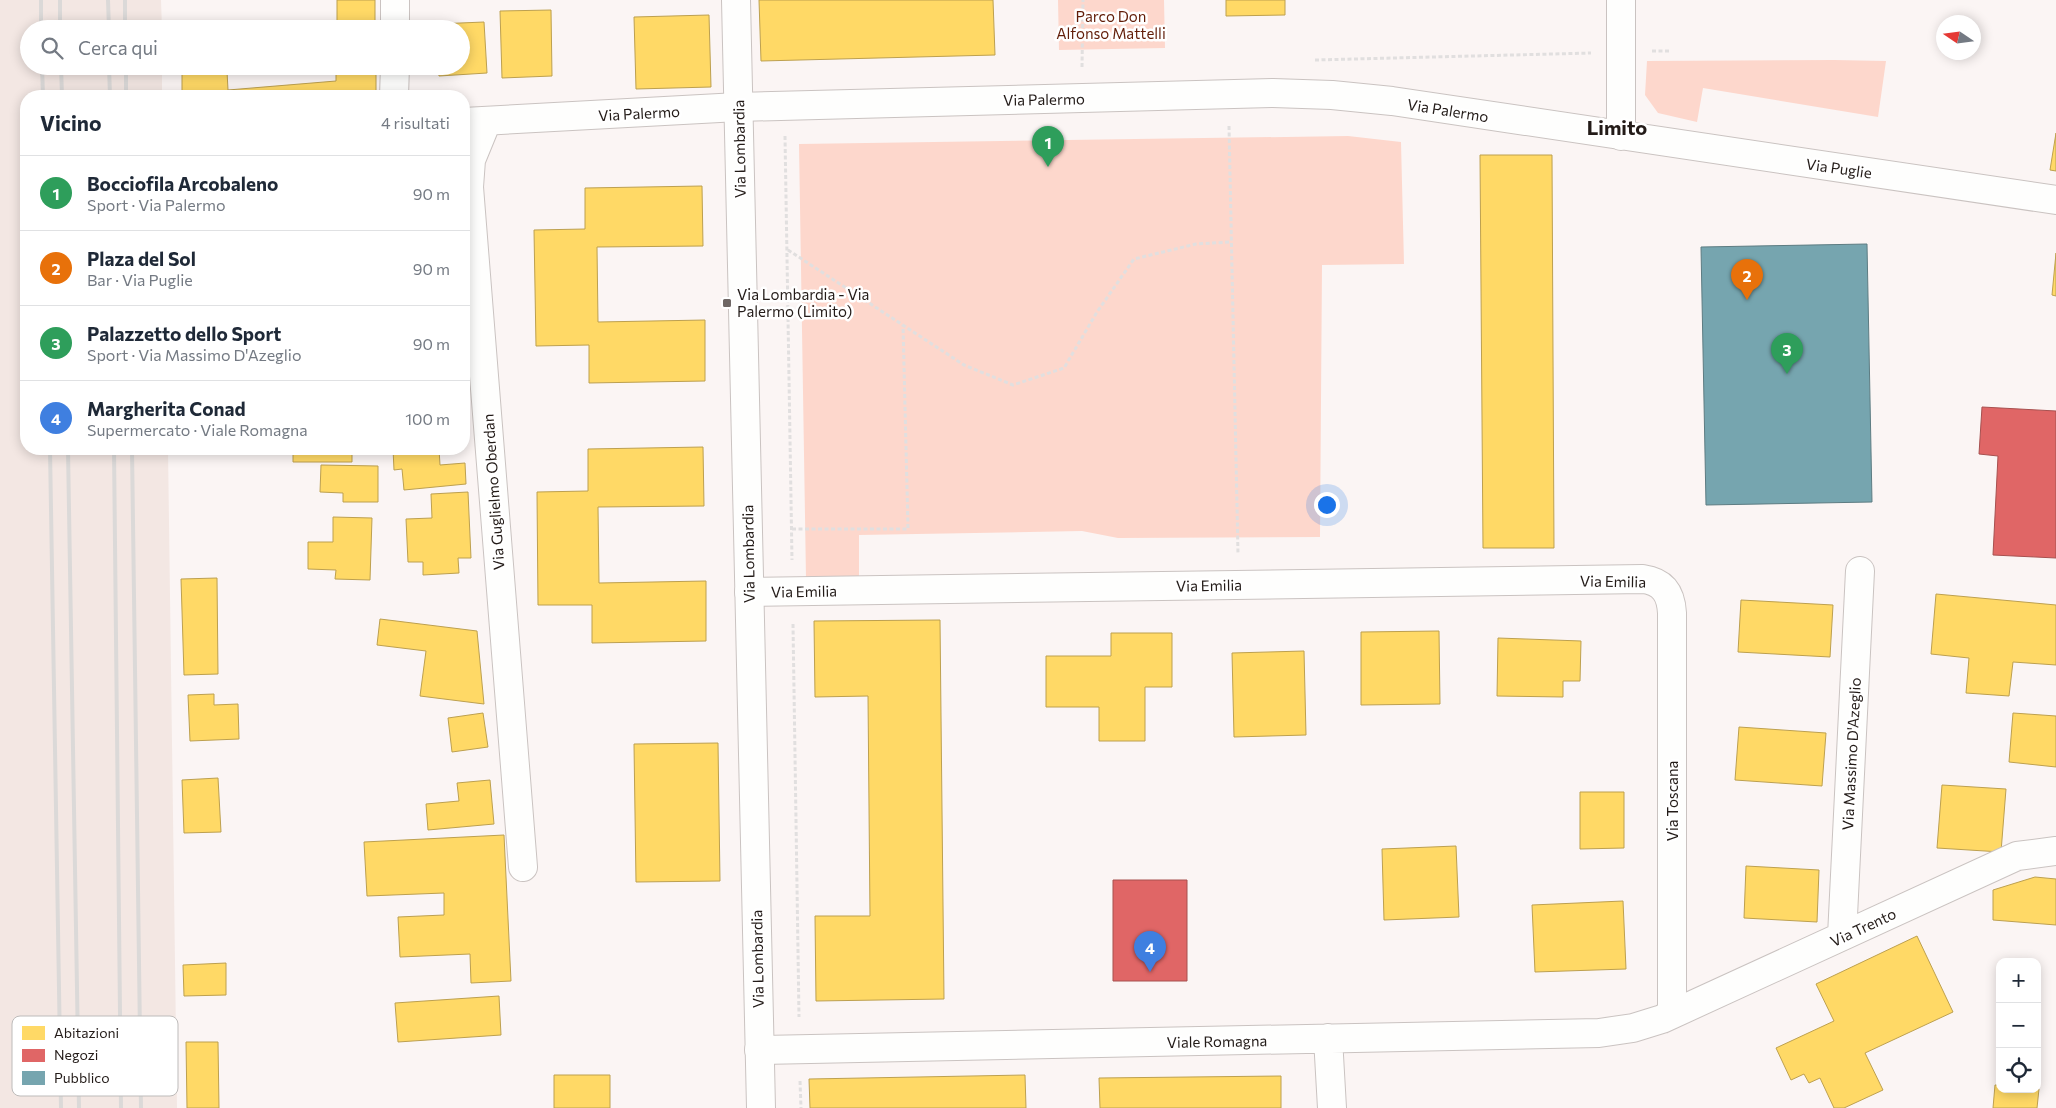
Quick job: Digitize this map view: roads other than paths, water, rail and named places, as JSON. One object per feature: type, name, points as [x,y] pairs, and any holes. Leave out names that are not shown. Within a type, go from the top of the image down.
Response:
[{"type":"street","points":[[395,20],[396,0]]},
{"type":"street","name":"Via Lombardia","points":[[736,0],[761,1108]]},
{"type":"street","points":[[1621,0],[1621,136]]},
{"type":"street","points":[[394,90],[395,75]]},
{"type":"street","name":"Via Palermo","points":[[475,122],[738,107],[1306,94],[1374,99],[1621,136]]},
{"type":"street","name":"Via Guglielmo Oberdan","points":[[470,174],[475,122]]},
{"type":"street","name":"Via Puglie","points":[[1621,136],[2056,200]]},
{"type":"street","name":"Via Guglielmo Oberdan","points":[[470,200],[523,866]]},
{"type":"street","name":"Via Massimo D'Azeglio","points":[[1842,936],[1860,571]]},
{"type":"street","name":"Via Emilia","points":[[749,592],[1643,579],[1651,580],[1666,588]]},
{"type":"street","name":"Via Toscana","points":[[1666,588],[1672,613],[1672,1014]]},
{"type":"street","name":"Via Trento","points":[[1672,1014],[2017,856],[2056,851]]},
{"type":"street","name":"Viale Romagna","points":[[759,1050],[1599,1033],[1633,1028],[1672,1014]]},
{"type":"street","points":[[1328,1038],[1332,1108]]},
{"type":"railway","points":[[41,0],[41,20]]},
{"type":"railway","points":[[60,0],[60,20]]},
{"type":"railway","points":[[108,0],[109,20]]},
{"type":"railway","points":[[125,0],[125,20]]},
{"type":"railway","points":[[42,75],[43,90]]},
{"type":"railway","points":[[61,75],[62,90]]},
{"type":"railway","points":[[109,75],[110,90]]},
{"type":"railway","points":[[126,75],[126,90]]},
{"type":"railway","points":[[50,455],[59,1016]]},
{"type":"railway","points":[[68,455],[77,1016]]},
{"type":"railway","points":[[114,455],[120,1016]]},
{"type":"railway","points":[[132,455],[140,1016]]},
{"type":"railway","points":[[61,1096],[61,1108]]},
{"type":"railway","points":[[79,1096],[79,1108]]},
{"type":"railway","points":[[121,1096],[121,1108]]},
{"type":"railway","points":[[141,1096],[141,1108]]},
{"type":"place","name":"Bocciofila Arcobaleno","points":[[1048,167]]},
{"type":"place","name":"Plaza del Sol","points":[[1747,300]]},
{"type":"place","name":"Via Lombardia - Via Palermo (Limito)","points":[[727,303]]},
{"type":"place","name":"Palazzetto dello Sport","points":[[1787,374]]},
{"type":"place","name":"Margherita Conad","points":[[1150,972]]},
{"type":"district","name":"Limito","points":[[1617,127]]},
{"type":"park label","name":"Parco Don Alfonso Mattelli","points":[[1111,24]]}]
